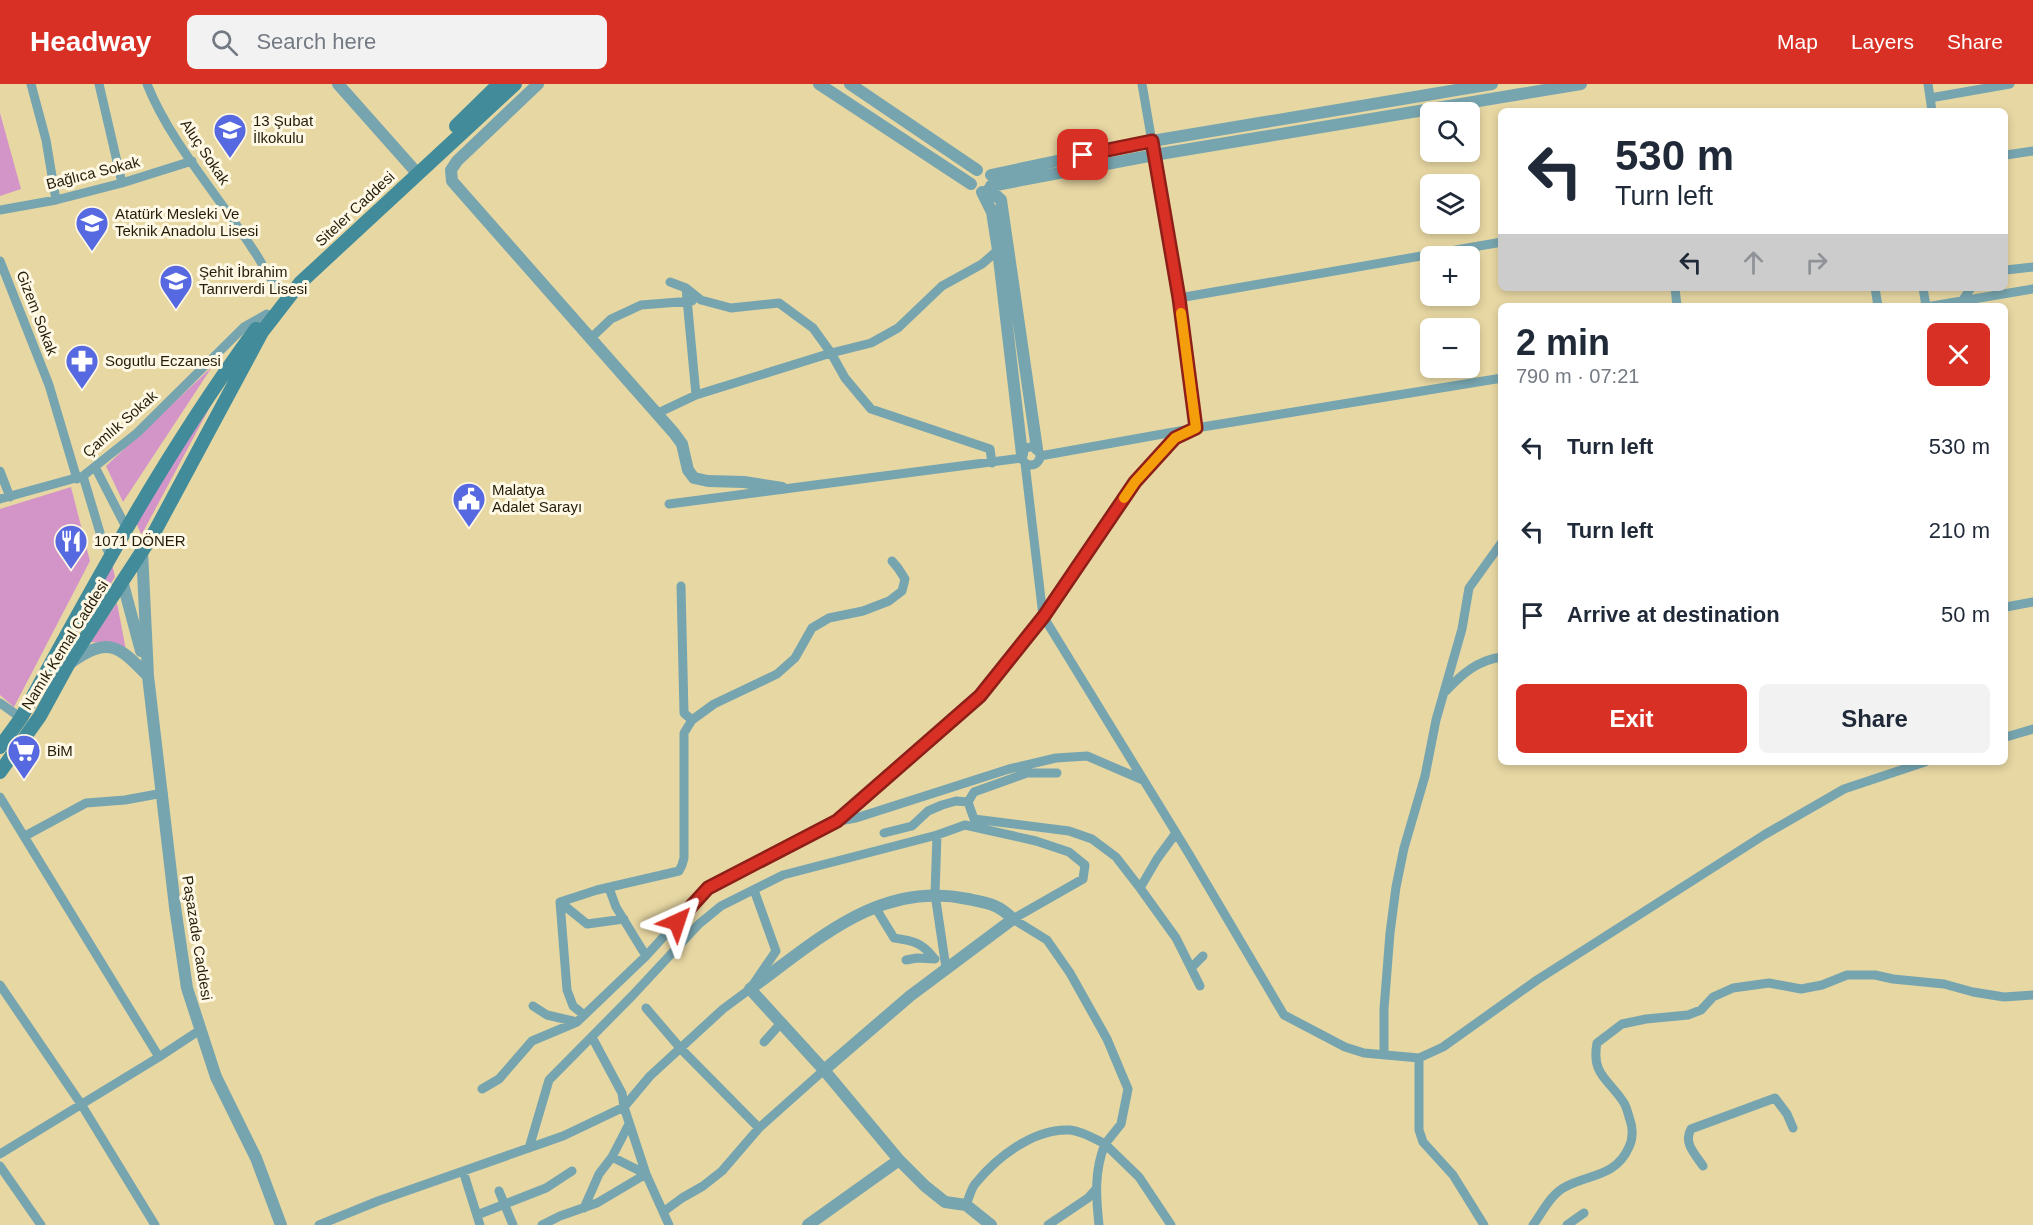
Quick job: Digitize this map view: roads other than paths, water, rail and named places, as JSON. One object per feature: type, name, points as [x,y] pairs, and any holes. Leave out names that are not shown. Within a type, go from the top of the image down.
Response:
[{"type":"main road","name":"Siteler Caddesi","points":[[135,564],[262,332],[300,284],[417,169],[498,84]]},
{"type":"main road","name":"Siteler Caddesi","points":[[119,544],[214,387],[284,293],[311,263],[515,84]]},
{"type":"main road","points":[[127,529],[142,551]]},
{"type":"main road","name":"Namık Kemal Caddesi","points":[[0,747],[21,718],[119,544]]},
{"type":"main road","points":[[111,558],[123,584]]},
{"type":"main road","name":"Namık Kemal Caddesi","points":[[0,772],[40,716],[69,663],[135,564]]},
{"type":"street","points":[[31,84],[46,140],[56,200]]},
{"type":"street","points":[[99,84],[122,183]]},
{"type":"street","name":"Aluç Sokak","points":[[147,84],[154,103],[192,161],[254,249],[276,286],[284,293]]},
{"type":"street","points":[[338,84],[417,169]]},
{"type":"street","points":[[348,84],[417,169]]},
{"type":"street","points":[[538,84],[457,161],[452,170],[452,181],[658,413],[682,444],[688,470],[694,478],[782,488]]},
{"type":"street","points":[[819,84],[971,184],[975,190],[1152,141],[1457,87],[1492,84]]},
{"type":"street","points":[[850,84],[977,170]]},
{"type":"street","points":[[1142,84],[1179,298],[1196,428]]},
{"type":"street","points":[[988,185],[1581,84]]},
{"type":"street","points":[[1928,84],[1932,108]]},
{"type":"street","points":[[1930,98],[2010,84]]},
{"type":"street","points":[[2008,155],[2033,151]]},
{"type":"street","name":"Bağlıca Sokak","points":[[0,210],[17,205],[56,200],[122,183],[192,161]]},
{"type":"street","points":[[971,184],[970,177],[977,170],[983,169],[988,185],[998,250],[1044,616],[1284,1016],[1345,1047],[1364,1053],[1419,1058],[1443,1047],[1537,980],[1764,835],[1844,789],[1916,765]]},
{"type":"street","points":[[988,185],[1001,200],[1039,452],[1036,464],[1031,466],[1023,458]]},
{"type":"street","points":[[1179,298],[1498,243]]},
{"type":"street","points":[[658,413],[696,395],[831,353],[871,343],[898,328],[942,286],[982,264],[998,250]]},
{"type":"street","name":"Gizem Sokak","points":[[0,261],[3,275],[49,385],[80,478],[111,558]]},
{"type":"street","points":[[2008,270],[2033,267]]},
{"type":"street","points":[[670,282],[686,288],[700,300]]},
{"type":"street","points":[[686,288],[696,395]]},
{"type":"street","points":[[1950,303],[2033,289]]},
{"type":"street","points":[[1962,301],[1969,291]]},
{"type":"street","points":[[591,338],[611,319],[641,305],[700,300],[731,308],[779,303],[813,328],[845,378],[871,409],[990,449],[993,463]]},
{"type":"street","name":"Çamlık Sokak","points":[[5,498],[80,478],[137,433],[244,327],[267,314]]},
{"type":"street","points":[[1023,458],[1028,447],[1039,452],[1498,379]]},
{"type":"street","points":[[482,1089],[499,1079],[532,1041],[580,1019],[646,956],[708,888],[837,821],[980,696],[1044,616],[1135,482],[1175,438],[1196,428]]},
{"type":"street","points":[[669,504],[1023,458]]},
{"type":"street","points":[[95,467],[127,529]]},
{"type":"street","points":[[0,471],[5,498]]},
{"type":"street","points":[[1384,1055],[1384,1009],[1396,887],[1404,848],[1425,776],[1436,720],[1462,629],[1469,588],[1498,548]]},
{"type":"street","name":"Paşazade Caddesi","points":[[142,551],[148,676],[175,907],[187,988],[216,1077],[256,1158],[281,1225]]},
{"type":"street","points":[[560,902],[679,871],[682,865],[684,733],[692,720],[714,704],[777,674],[795,658],[812,628],[829,618],[863,611],[889,601],[902,591],[905,579],[892,561]]},
{"type":"street","name":"Paşazade Caddesi","points":[[123,584],[148,676]]},
{"type":"street","points":[[681,586],[684,713],[692,720]]},
{"type":"street","points":[[2008,607],[2033,602]]},
{"type":"street","points":[[69,663],[101,646],[113,647],[124,652],[148,676]]},
{"type":"street","points":[[1443,694],[1467,670],[1480,663],[1498,658]]},
{"type":"street","points":[[0,703],[21,718]]},
{"type":"street","points":[[2008,736],[2033,729]]},
{"type":"street","points":[[837,821],[856,818],[1009,769],[1056,758],[1087,756],[1143,780]]},
{"type":"street","points":[[968,802],[974,792],[1027,773],[1057,773]]},
{"type":"street","points":[[25,836],[86,803],[125,800],[163,793]]},
{"type":"street","points":[[0,797],[159,1057]]},
{"type":"street","points":[[884,833],[912,826],[928,811],[942,805],[956,801],[968,802]]},
{"type":"street","points":[[968,802],[974,819],[1069,831],[1092,839],[1116,857],[1176,939],[1200,986]]},
{"type":"street","points":[[529,1148],[549,1080],[699,924],[721,906],[783,875],[965,825],[1036,841],[1069,852],[1086,865],[1083,879],[1013,920],[910,996],[759,1128],[722,1171],[663,1212]]},
{"type":"street","points":[[1140,888],[1176,833]]},
{"type":"street","points":[[937,834],[935,894],[946,968]]},
{"type":"street","points":[[609,888],[646,956]]},
{"type":"street","points":[[750,989],[776,951],[754,890]]},
{"type":"street","points":[[319,1225],[563,1136],[624,1107],[650,1076],[723,1009],[832,930],[889,901],[948,894],[996,904],[1013,920],[1047,940],[1070,973],[1107,1039],[1128,1089],[1121,1124],[1105,1144],[1101,1155],[1096,1189],[1099,1225]]},
{"type":"street","points":[[560,902],[587,924],[624,919]]},
{"type":"street","points":[[560,902],[567,990],[580,1019]]},
{"type":"street","points":[[875,907],[894,938],[924,946],[946,968]]},
{"type":"street","points":[[1191,968],[1203,956]]},
{"type":"street","points":[[906,960],[933,957]]},
{"type":"street","points":[[1533,1225],[1553,1197],[1565,1187],[1611,1170],[1626,1155],[1632,1141],[1632,1124],[1624,1104],[1601,1075],[1594,1059],[1597,1043],[1622,1024],[1688,1015],[1701,1010],[1713,997],[1733,988],[1769,983],[1801,989],[1822,985],[1847,975],[1875,975],[1893,980],[1944,984],[2004,997],[2033,995]]},
{"type":"street","points":[[0,985],[81,1104],[155,1225]]},
{"type":"street","points":[[750,989],[824,1070],[899,1160],[925,1186],[945,1202],[966,1205],[991,1225]]},
{"type":"street","points":[[533,1006],[547,1015],[580,1019]]},
{"type":"street","points":[[646,1008],[681,1049],[759,1128]]},
{"type":"street","points":[[764,1042],[781,1023]]},
{"type":"street","points":[[0,1154],[200,1030]]},
{"type":"street","points":[[592,1037],[622,1093],[629,1124],[646,1174],[669,1225]]},
{"type":"street","points":[[1419,1058],[1419,1130],[1423,1142],[1453,1175],[1484,1225]]},
{"type":"street","points":[[1703,1166],[1688,1143],[1687,1135],[1691,1129],[1775,1098],[1787,1114],[1793,1128]]},
{"type":"street","points":[[584,1208],[599,1174],[612,1157],[629,1124]]},
{"type":"street","points":[[966,1205],[974,1185],[998,1161],[1032,1137],[1055,1131],[1073,1130],[1105,1144],[1139,1177],[1171,1225]]},
{"type":"street","points":[[612,1157],[646,1174]]},
{"type":"street","points":[[808,1225],[899,1160]]},
{"type":"street","points":[[0,1166],[40,1225]]},
{"type":"street","points":[[463,1171],[480,1225]]},
{"type":"street","points":[[477,1215],[546,1188],[572,1171]]},
{"type":"street","points":[[542,1225],[624,1189],[646,1174]]},
{"type":"street","points":[[1048,1225],[1088,1198],[1096,1189]]},
{"type":"street","points":[[499,1191],[513,1225]]},
{"type":"street","points":[[1567,1225],[1584,1213]]},
{"type":"place","name":"13 Şubat İlkokulu","points":[[230,159]]},
{"type":"place","name":"Atatürk Mesleki Ve Teknik Anadolu Lisesi","points":[[92,252]]},
{"type":"place","name":"Şehit İbrahim Tanrıverdi Lisesi","points":[[176,310]]},
{"type":"place","name":"Sogutlu Eczanesi","points":[[82,390]]},
{"type":"place","name":"Malatya Adalet Sarayı","points":[[469,528]]},
{"type":"place","name":"1071 DÖNER","points":[[71,570]]},
{"type":"place","name":"BiM","points":[[24,780]]}]
